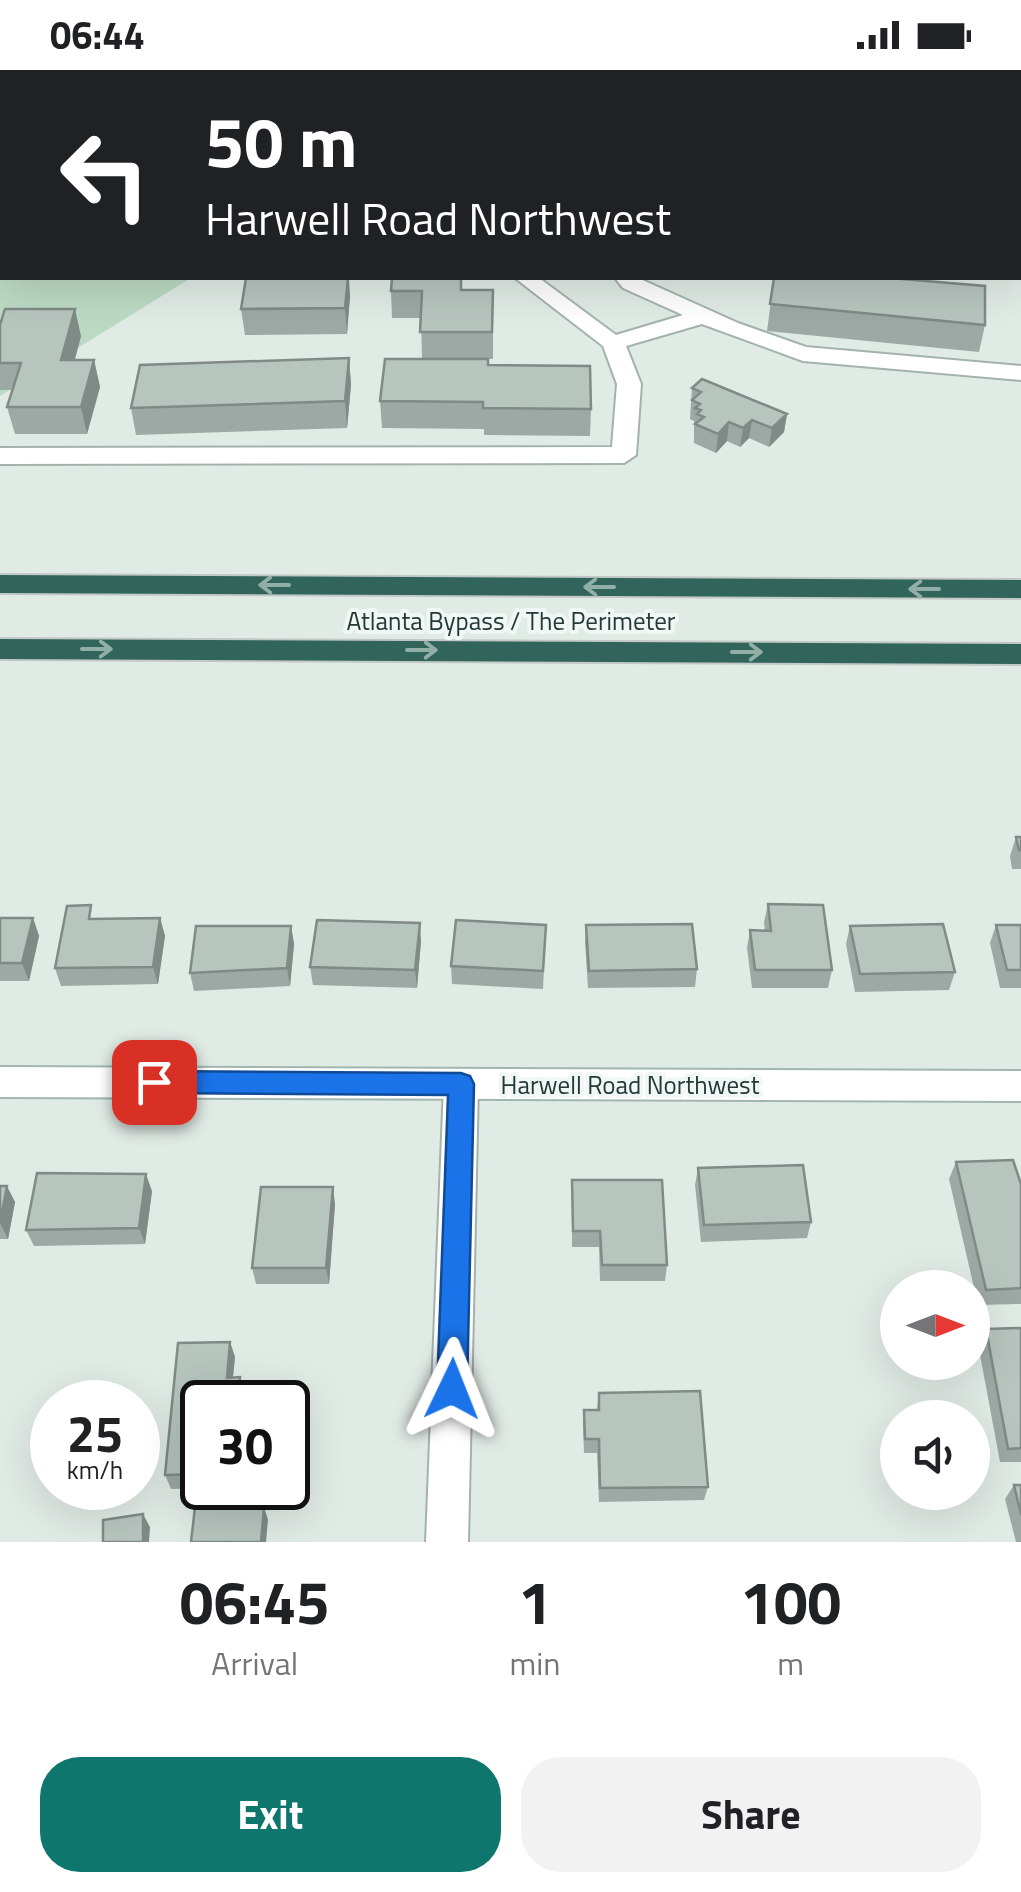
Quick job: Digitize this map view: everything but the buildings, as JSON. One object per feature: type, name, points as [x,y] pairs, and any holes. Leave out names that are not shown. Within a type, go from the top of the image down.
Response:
[{"type":"highway","name":"Atlanta Bypass / The Perimeter","points":[[0,584],[1021,589]]},
{"type":"highway","name":"Atlanta Bypass / The Perimeter","points":[[0,649],[1021,654]]},
{"type":"street","points":[[0,456],[624,454],[629,384],[614,343],[529,280]]},
{"type":"street","points":[[628,280],[702,316],[803,354],[1021,374]]},
{"type":"street","points":[[614,343],[702,316]]},
{"type":"street","name":"Harwell Road Northwest","points":[[0,1082],[1021,1086]]},
{"type":"street","points":[[447,1542],[461,1084]]},
{"type":"green space","points":[[0,280],[188,280],[0,396]]},
{"type":"route","points":[[154,1082],[461,1084],[452,1389]]}]
